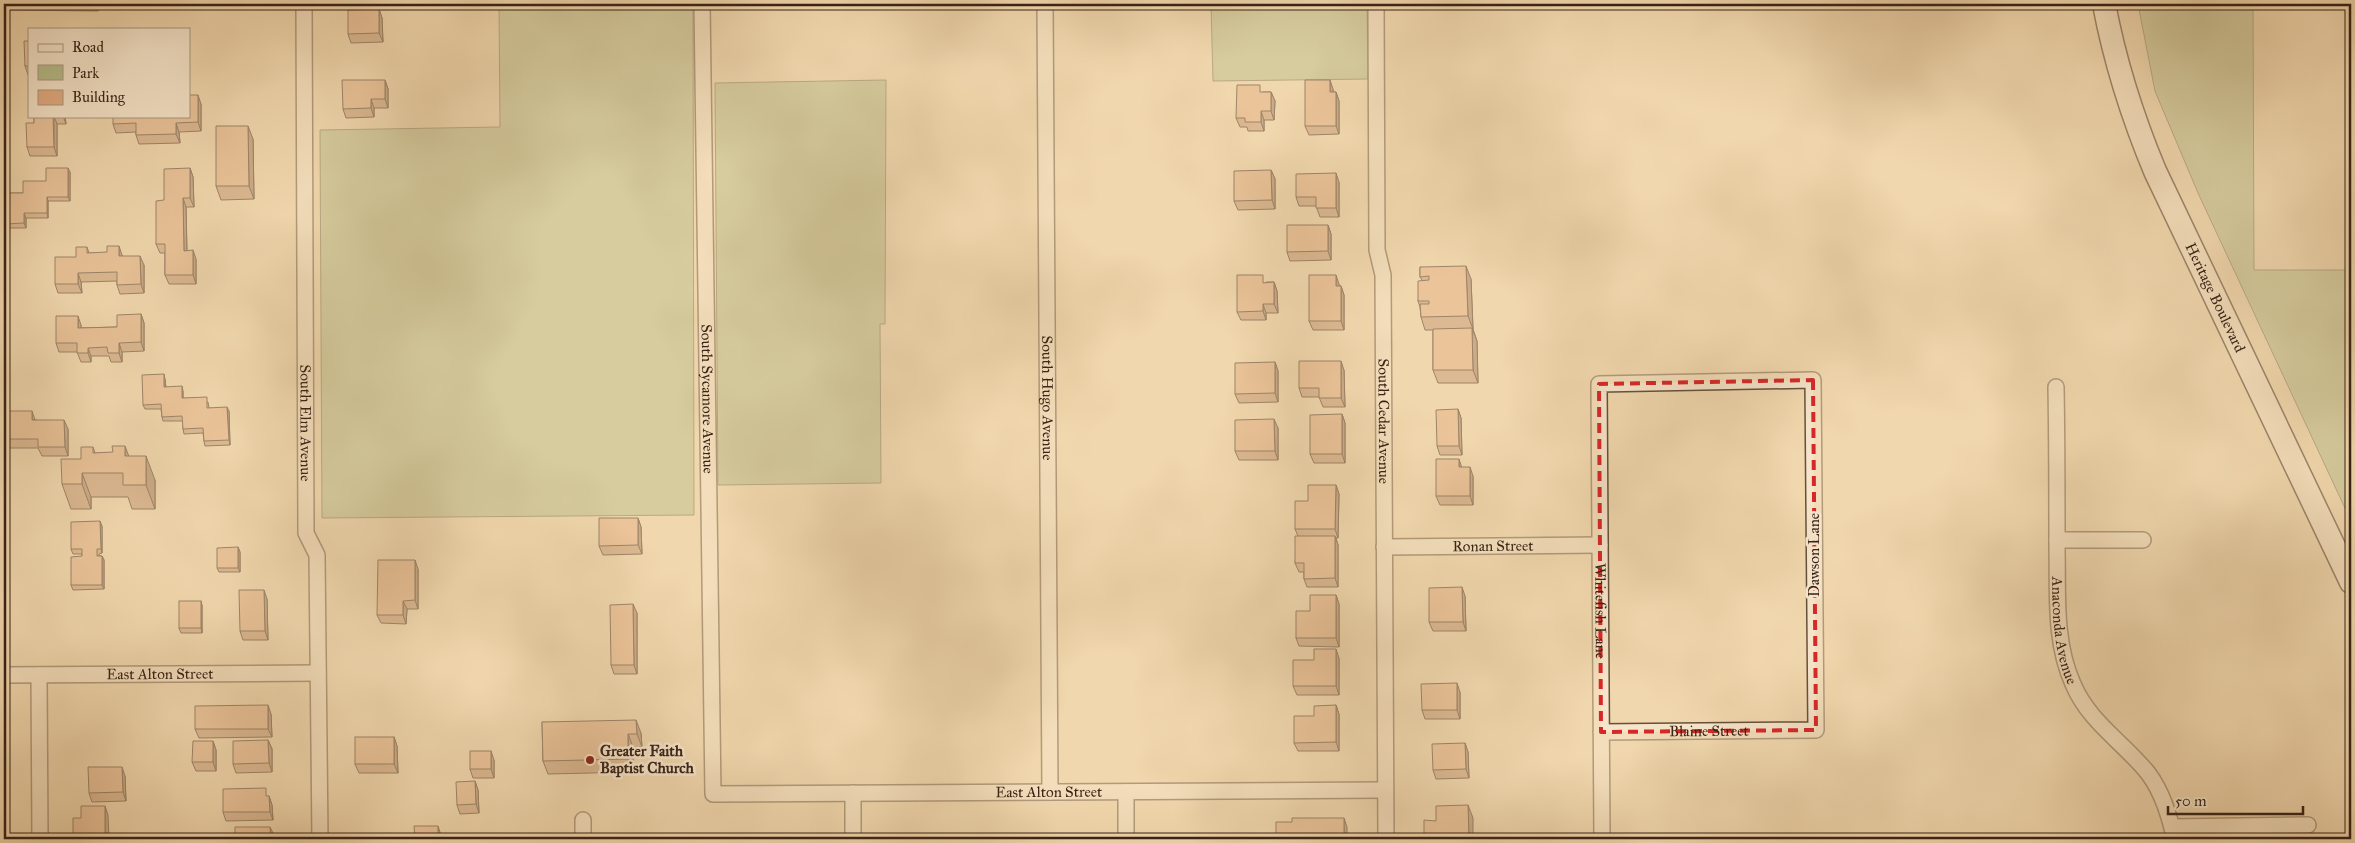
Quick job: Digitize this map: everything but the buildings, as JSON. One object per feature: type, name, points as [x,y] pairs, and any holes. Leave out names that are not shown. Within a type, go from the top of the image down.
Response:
[{"type":"main road","name":"Heritage Boulevard","points":[[2104,4],[2122,83],[2155,171],[2351,582]]},
{"type":"street","name":"South Elm Avenue","points":[[304,4],[306,533],[317,555],[320,839]]},
{"type":"street","name":"South Sycamore Avenue","points":[[702,4],[713,794]]},
{"type":"street","name":"South Hugo Avenue","points":[[1045,4],[1050,792]]},
{"type":"street","name":"South Cedar Avenue","points":[[1376,4],[1377,250],[1383,275],[1386,839]]},
{"type":"street","name":"Whitefish Lane","points":[[1602,839],[1599,384],[1813,380]]},
{"type":"street","name":"Dawson Lane","points":[[1813,380],[1816,730]]},
{"type":"street","name":"Anaconda Avenue","points":[[2056,387],[2060,639],[2072,683],[2083,704],[2098,724],[2148,774],[2166,807],[2173,833]]},
{"type":"street","points":[[2057,540],[2143,540]]},
{"type":"street","name":"Ronan Street","points":[[1384,547],[1600,545]]},
{"type":"street","name":"East Alton Street","points":[[4,675],[318,673]]},
{"type":"street","points":[[39,675],[40,839]]},
{"type":"street","name":"Blaine Street","points":[[1601,732],[1816,730]]},
{"type":"street","name":"East Alton Street","points":[[713,794],[1385,790]]},
{"type":"street","points":[[1126,792],[1126,839]]},
{"type":"street","points":[[853,793],[853,839]]},
{"type":"street","points":[[583,820],[583,839]]},
{"type":"street","points":[[2173,833],[2308,825]]},
{"type":"highlighted area","points":[[1813,380],[1816,730],[1601,732],[1599,384]]},
{"type":"green space","points":[[499,4],[693,4],[694,515],[322,518],[320,130],[500,127]]},
{"type":"green space","points":[[1211,4],[1367,4],[1368,79],[1213,81]]},
{"type":"green space","points":[[2138,4],[2253,4],[2254,270],[2351,270],[2351,521],[2198,193],[2155,91]]},
{"type":"green space","points":[[886,80],[885,324],[880,324],[881,483],[718,485],[715,83]]},
{"type":"place","name":"Greater Faith Baptist Church","points":[[590,760]]}]
